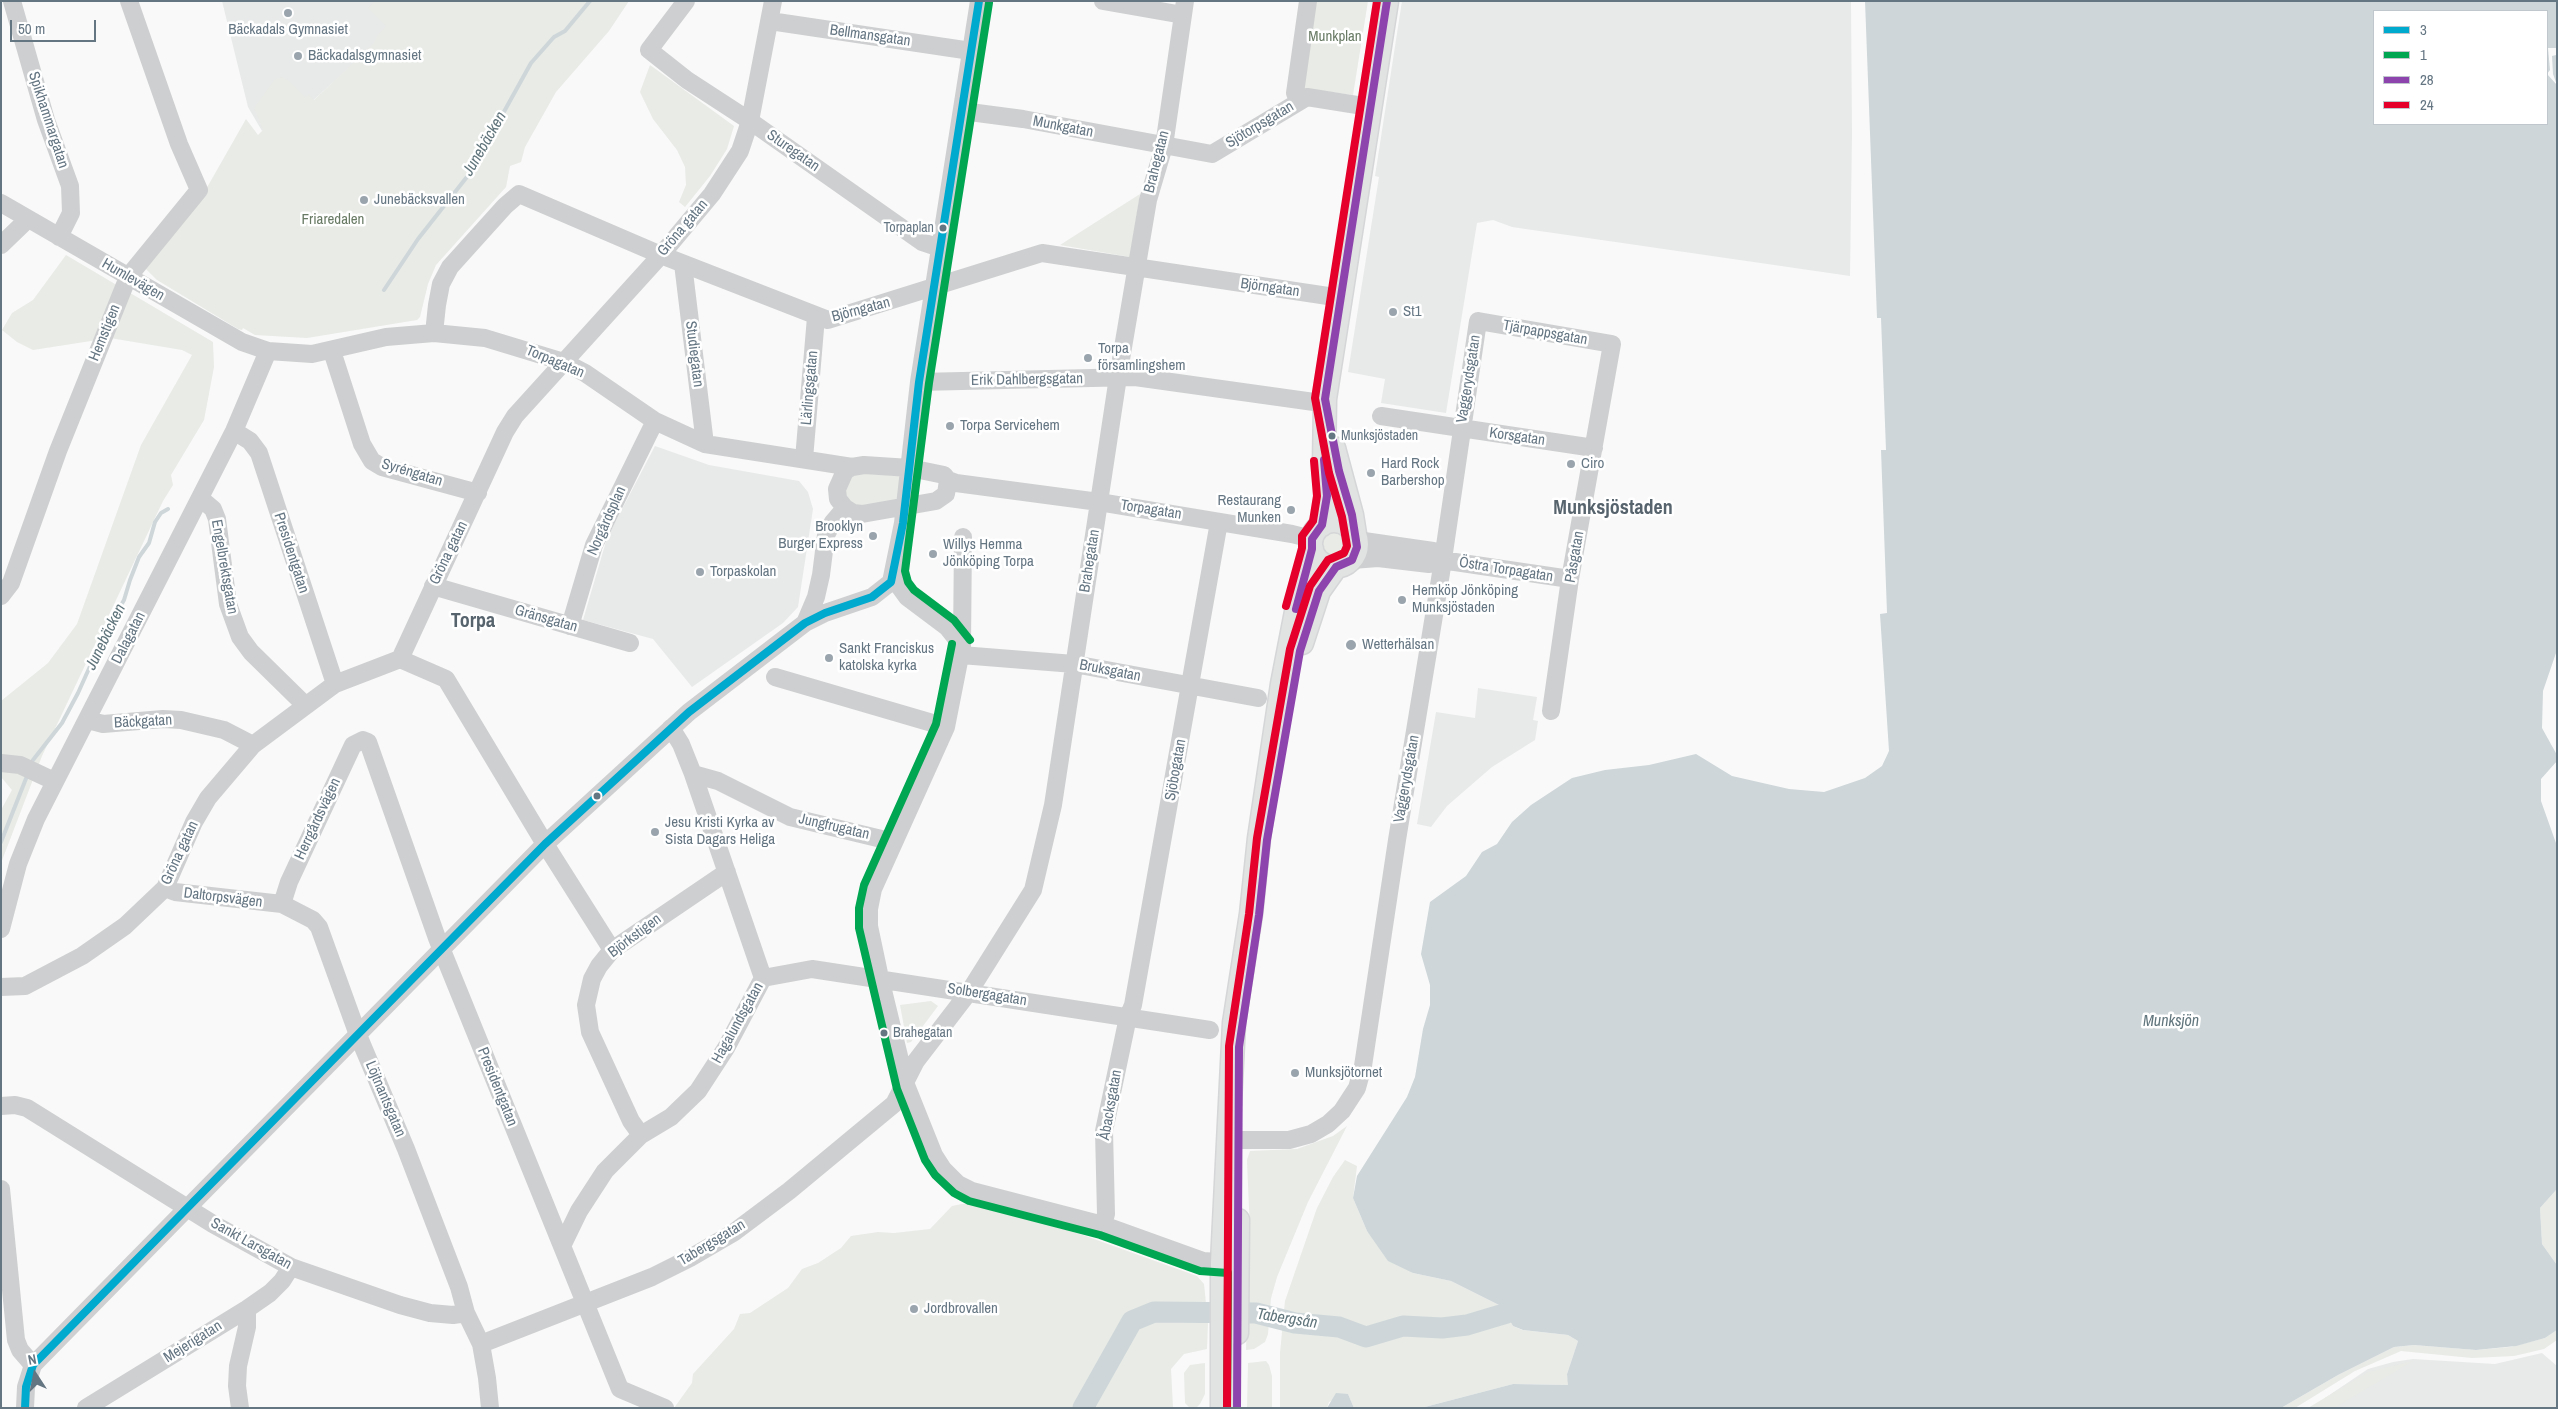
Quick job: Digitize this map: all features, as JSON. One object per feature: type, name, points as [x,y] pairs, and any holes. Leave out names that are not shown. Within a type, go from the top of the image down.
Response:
[{"type":"main road","points":[[1222,1408],[1229,1332],[1234,1023],[1251,914],[1258,838],[1282,684],[1301,586],[1327,496],[1320,401],[1387,1]]},
{"type":"main road","points":[[1233,1140],[1239,1047],[1260,915],[1267,840],[1300,650],[1319,591],[1350,550],[1352,515],[1338,471],[1320,401]]},
{"type":"main road","points":[[1315,538],[1333,521],[1341,522],[1348,526],[1350,550]]},
{"type":"main road","points":[[1315,538],[1320,562],[1350,550]]},
{"type":"main road","points":[[1229,1332],[1237,1408]]},
{"type":"street","name":"Spikhammargatan","points":[[12,1],[46,120],[70,186],[71,212],[59,237]]},
{"type":"street","name":"Hemstigen","points":[[1,596],[11,583],[17,568],[58,451],[128,277],[199,190],[180,144],[129,1]]},
{"type":"street","name":"Sturegatan","points":[[686,1],[650,47],[687,80],[750,121],[922,242],[940,248]]},
{"type":"street","name":"Gröna gatan","points":[[1,987],[8,989],[25,986],[82,956],[125,926],[165,888],[194,822],[218,785],[253,744],[335,684],[400,659],[505,432],[515,416],[661,255],[712,194],[740,151],[750,121],[773,1]]},
{"type":"street","points":[[25,1408],[26,1387],[33,1365],[545,844],[671,728],[806,623],[825,613],[872,597],[891,582],[895,572],[905,507],[919,382],[979,1]]},
{"type":"street","points":[[1103,1],[1184,8]]},
{"type":"street","points":[[1299,102],[1294,93],[1308,1]]},
{"type":"street","name":"Brahegatan","points":[[906,1085],[916,1060],[969,992],[1033,890],[1053,804],[1118,377],[1148,200],[1164,146],[1184,8]]},
{"type":"street","name":"Bellmansgatan","points":[[770,22],[971,51]]},
{"type":"street","name":"Sjötorpsgatan","points":[[1164,146],[1212,154],[1308,97],[1357,106]]},
{"type":"street","name":"Munkgatan","points":[[962,111],[1023,119],[1164,146]]},
{"type":"street","name":"Björngatan","points":[[434,333],[440,291],[450,267],[505,206],[519,194],[683,264],[816,317],[828,320],[933,289],[1042,253],[1328,296]]},
{"type":"street","name":"Humlevägen","points":[[1,203],[242,342],[268,350]]},
{"type":"street","points":[[1,245],[28,219]]},
{"type":"street","name":"Studiegatan","points":[[683,264],[705,444]]},
{"type":"street","name":"Lärlingsgatan","points":[[804,459],[816,317]]},
{"type":"street","name":"Tjärpappsgatan","points":[[1478,321],[1612,344]]},
{"type":"street","name":"Vaggerydsgatan","points":[[1233,1140],[1289,1140],[1311,1134],[1328,1124],[1342,1111],[1357,1088],[1442,561],[1478,321]]},
{"type":"street","name":"Torpagatan","points":[[268,350],[301,354],[332,351],[386,337],[434,333],[485,338],[564,362],[585,373],[655,421],[705,444],[825,462],[846,473]]},
{"type":"street","name":"Påsgatan","points":[[1551,711],[1570,580],[1612,344]]},
{"type":"street","name":"Dalagatan","points":[[1,929],[18,864],[36,819],[234,431],[268,350]]},
{"type":"street","name":"Syréngatan","points":[[332,351],[362,444],[372,461],[382,467],[478,493]]},
{"type":"street","name":"Erik Dahlbergsgatan","points":[[919,382],[1135,377],[1320,401]]},
{"type":"street","name":"Korsgatan","points":[[1381,416],[1594,448]]},
{"type":"street","name":"Norgårdsplan","points":[[570,626],[594,545],[655,421]]},
{"type":"street","name":"Presidentgatan","points":[[234,431],[250,441],[259,453],[335,684]]},
{"type":"street","points":[[910,468],[944,475],[948,480],[946,494],[936,501],[862,514],[852,513],[838,499],[837,489],[846,473],[910,468]]},
{"type":"street","name":"Torpagatan","points":[[948,480],[956,483],[1099,502],[1315,538]]},
{"type":"street","name":"Torpagatan","points":[[936,501],[988,486]]},
{"type":"street","name":"Engelbrektsgatan","points":[[200,498],[213,509],[217,519],[228,604],[240,637],[251,652],[305,705]]},
{"type":"street","points":[[806,623],[816,597],[821,575],[826,535],[833,522],[845,508]]},
{"type":"street","name":"Sjöbogatan","points":[[1128,1016],[1133,1005],[1147,929],[1219,522]]},
{"type":"street","points":[[963,537],[962,650],[946,727],[873,889],[868,909],[869,926],[880,978],[906,1085],[934,1155],[943,1169],[958,1184],[972,1192],[1103,1225],[1203,1261],[1230,1263]]},
{"type":"street","name":"Östra Torpagatan","points":[[1350,550],[1378,558],[1429,564],[1442,561],[1570,580]]},
{"type":"street","points":[[895,572],[899,586],[907,597],[947,627],[962,650]]},
{"type":"street","name":"Gränsgatan","points":[[433,586],[630,643]]},
{"type":"street","name":"Bruksgatan","points":[[962,650],[1074,664],[1258,698]]},
{"type":"street","points":[[400,659],[446,679],[545,844],[612,950]]},
{"type":"street","points":[[775,677],[946,727]]},
{"type":"street","name":"Bäckgatan","points":[[88,720],[103,724],[163,719],[181,720],[224,730],[253,744]]},
{"type":"street","name":"Hagalundsgatan","points":[[562,1246],[579,1211],[605,1171],[641,1135],[671,1117],[698,1091],[726,1048],[763,978],[693,774],[681,744],[671,728]]},
{"type":"street","name":"Presidentgatan","points":[[363,740],[370,746],[441,949],[620,1389],[665,1408]]},
{"type":"street","name":"Herrgårdsvägen","points":[[282,904],[289,882],[353,745],[363,740]]},
{"type":"street","points":[[1,764],[20,765],[54,782]]},
{"type":"street","name":"Jungfrugatan","points":[[693,774],[718,781],[790,817],[894,842]]},
{"type":"street","name":"Björkstigen","points":[[641,1135],[594,1044],[587,1018],[586,1005],[592,979],[599,966],[612,950],[727,872]]},
{"type":"street","name":"Daltorpsvägen","points":[[165,888],[175,892],[282,904]]},
{"type":"street","name":"Löjtnantsgatan","points":[[282,904],[313,920],[319,927],[358,1035],[406,1149],[459,1287],[466,1313],[481,1344],[490,1408]]},
{"type":"street","name":"Solbergagatan","points":[[763,978],[812,969],[1210,1030]]},
{"type":"street","name":"Åbacksgatan","points":[[1103,1225],[1106,1214],[1104,1131],[1128,1016]]},
{"type":"street","name":"Tabergsgatan","points":[[481,1344],[652,1277],[733,1233],[789,1191],[894,1104],[906,1085]]},
{"type":"street","name":"Sankt Larsgatan","points":[[1,1106],[15,1105],[27,1108],[187,1208],[291,1267],[316,1278],[430,1313],[453,1315],[466,1313]]},
{"type":"street","points":[[1,1190],[9,1341],[33,1365]]},
{"type":"street","name":"Mejerigatan","points":[[86,1408],[247,1309],[270,1293],[282,1281],[291,1267]]},
{"type":"street","points":[[240,1408],[238,1372],[248,1327],[247,1309]]},
{"type":"shaded area","name":"Bäckadalsgymnasiet","points":[[222,1],[423,1],[308,105],[262,131],[248,107]]},
{"type":"shaded area","points":[[1402,1],[1851,1],[1850,276],[1512,227],[1493,220],[1477,223],[1446,413],[1381,403],[1385,379],[1348,372],[1379,177],[1375,176]]},
{"type":"shaded area","name":"Torpaskolan","points":[[655,446],[709,465],[799,481],[808,492],[813,509],[798,607],[783,623],[692,687],[653,639],[583,620],[607,538]]},
{"type":"shaded area","points":[[1478,688],[1537,697],[1533,720],[1538,721],[1535,740],[1492,767],[1447,806],[1431,827],[1417,824],[1436,712],[1475,718]]},
{"type":"shaded area","points":[[2542,1353],[2557,1366],[2557,1408],[2310,1408],[2368,1369],[2393,1362],[2413,1359],[2495,1364]]},
{"type":"green space","name":"Friaredalen","points":[[375,1],[629,1],[609,31],[556,92],[525,147],[521,162],[510,166],[506,187],[436,265],[428,284],[420,317],[417,320],[307,338],[255,335],[243,328],[242,330],[238,329],[157,280],[145,268],[205,191],[246,119],[258,135],[263,130],[254,108],[274,80],[282,77],[289,81],[305,97],[309,95],[314,100],[373,44],[386,26],[368,8]]},
{"type":"green space","name":"Munkplan","points":[[1314,1],[1368,1],[1353,95],[1301,88]]},
{"type":"green space","points":[[650,65],[734,126],[727,149],[710,176],[685,207],[679,202],[686,185],[685,167],[677,150],[653,119],[640,92]]},
{"type":"green space","points":[[1140,194],[1130,257],[1060,245]]},
{"type":"green space","points":[[66,255],[213,342],[214,367],[204,420],[171,475],[173,485],[163,501],[42,756],[1,863],[1,810],[12,790],[1,777],[1,701],[48,663],[77,624],[141,445],[192,355],[182,350],[110,338],[33,350],[17,342],[2,330],[12,313],[33,300]]},
{"type":"green space","points":[[855,473],[902,476],[898,502],[863,508],[847,500],[844,491],[848,478]]},
{"type":"green space","points":[[1332,528],[1347,533],[1352,543],[1349,553],[1341,560],[1330,561],[1321,554],[1319,538],[1322,533]]},
{"type":"green space","points":[[931,1001],[938,1006],[911,1042],[907,1043],[900,1005]]},
{"type":"green space","points":[[1347,1126],[1308,1202],[1277,1277],[1271,1298],[1268,1334],[1265,1342],[1254,1349],[1246,1350],[1250,1233],[1247,1160],[1250,1151],[1297,1149],[1333,1136]]},
{"type":"green space","points":[[1345,1160],[1357,1166],[1353,1198],[1367,1231],[1413,1273],[1451,1281],[1501,1306],[1513,1326],[1522,1330],[1568,1335],[1578,1341],[1567,1374],[1569,1385],[1513,1384],[1421,1408],[1354,1408],[1348,1394],[1329,1402],[1327,1408],[1280,1408],[1280,1353],[1285,1301],[1317,1208],[1333,1177]]},
{"type":"green space","points":[[2557,1189],[2557,1265],[2542,1244],[2540,1208]]},
{"type":"green space","points":[[974,1204],[1080,1234],[1197,1276],[1204,1284],[1208,1323],[1207,1349],[1184,1354],[1171,1369],[1173,1408],[674,1408],[692,1383],[693,1374],[734,1329],[740,1314],[750,1313],[788,1288],[802,1269],[818,1263],[841,1248],[851,1236],[878,1232],[894,1233],[930,1229],[952,1206]]},
{"type":"green space","points":[[2557,1330],[2557,1340],[2544,1349],[2514,1356],[2472,1358],[2401,1351],[2355,1371],[2295,1408],[2281,1408],[2338,1375],[2394,1347],[2414,1345],[2476,1350],[2510,1347],[2545,1338]]},
{"type":"green space","points":[[1266,1361],[1272,1376],[1272,1408],[1247,1408],[1248,1363]]},
{"type":"green space","points":[[2413,1361],[2334,1408],[2308,1408],[2368,1372]]},
{"type":"green space","points":[[1205,1363],[1205,1394],[1196,1408],[1190,1408],[1185,1403],[1184,1373],[1190,1365]]},
{"type":"water","name":"Munksjön","points":[[1865,1],[2557,1],[2557,650],[2543,691],[2542,728],[2557,755],[2557,761],[2541,779],[2541,801],[2557,846],[2557,1189],[2540,1208],[2542,1244],[2557,1265],[2557,1330],[2545,1338],[2516,1346],[2476,1350],[2414,1345],[2394,1347],[2338,1375],[2281,1408],[1421,1408],[1513,1384],[1568,1385],[1567,1374],[1578,1341],[1568,1335],[1523,1330],[1513,1326],[1501,1306],[1451,1281],[1413,1273],[1388,1261],[1367,1231],[1353,1198],[1357,1176],[1407,1097],[1415,1077],[1423,1029],[1430,1005],[1430,985],[1421,954],[1430,902],[1466,876],[1482,852],[1497,844],[1512,822],[1531,805],[1572,778],[1605,770],[1649,765],[1696,754],[1732,776],[1789,789],[1824,792],[1865,778],[1882,766],[1889,751],[1880,614],[1887,613],[1881,450],[1886,450],[1881,318],[1877,318]]},
{"type":"water","points":[[1336,1393],[1348,1394],[1354,1408],[1327,1408]]},
{"type":"pier","points":[[2548,48],[2556,48],[2556,55],[2552,56],[2553,74],[2557,85],[2548,75],[2550,70]]},
{"type":"waterway","name":"Junebäcken","points":[[384,290],[418,239],[470,173],[531,63],[554,37],[565,31],[590,1]]},
{"type":"waterway","name":"Junebäcken","points":[[33,760],[62,723],[78,693],[105,633],[124,600],[139,557],[149,543],[155,522],[161,513],[168,509]]},
{"type":"waterway","name":"Junebäcken","points":[[1,842],[27,776]]},
{"type":"waterway","name":"Tabergsån","points":[[1083,1408],[1132,1321],[1154,1312],[1256,1313],[1295,1323],[1339,1327],[1366,1337],[1403,1326],[1442,1328],[1467,1325],[1507,1313]]},
{"type":"transit line","name":"3","points":[[25,1408],[26,1387],[33,1365],[545,844],[689,712],[805,623],[825,613],[872,597],[891,582],[903,523],[919,382],[979,1]]},
{"type":"transit line","name":"24","points":[[1227,1408],[1229,1046],[1249,914],[1257,838],[1290,649],[1310,586],[1328,560],[1344,553],[1347,546],[1342,517],[1329,473],[1315,398],[1377,1]]},
{"type":"transit line","name":"28","points":[[1237,1408],[1239,1047],[1259,915],[1267,840],[1300,651],[1319,591],[1336,567],[1352,560],[1357,547],[1352,515],[1339,471],[1325,399],[1387,1]]},
{"type":"transit line","name":"1","points":[[970,640],[954,620],[914,590],[908,582],[905,571],[929,383],[989,3]]},
{"type":"transit line","name":"28","points":[[1296,609],[1312,549],[1312,539],[1322,525],[1327,496],[1324,460]]},
{"type":"transit line","name":"24","points":[[1286,606],[1302,548],[1302,536],[1313,521],[1317,496],[1314,461]]},
{"type":"transit line","name":"1","points":[[952,644],[936,724],[864,885],[859,908],[859,928],[897,1089],[925,1160],[935,1175],[954,1193],[969,1201],[1100,1235],[1200,1271],[1228,1273],[1227,1408]]},
{"type":"place","name":"Bäckadals Gymnasiet","points":[[288,13]]},
{"type":"place","name":"Bäckadalsgymnasiet","points":[[298,56]]},
{"type":"place","name":"Junebäcksvallen","points":[[364,200]]},
{"type":"place","name":"Torpaplan","points":[[943,228]]},
{"type":"place","name":"St1","points":[[1393,312]]},
{"type":"place","name":"Torpa församlingshem","points":[[1088,358]]},
{"type":"place","name":"Torpa Servicehem","points":[[950,426]]},
{"type":"place","name":"Munksjöstaden","points":[[1332,436]]},
{"type":"place","name":"Ciro","points":[[1571,464]]},
{"type":"place","name":"Hard Rock Barbershop","points":[[1371,473]]},
{"type":"place","name":"Restaurang Munken","points":[[1291,510]]},
{"type":"place","name":"Brooklyn Burger Express","points":[[873,536]]},
{"type":"place","name":"Willys Hemma Jönköping Torpa","points":[[933,554]]},
{"type":"place","name":"Torpaskolan","points":[[700,572]]},
{"type":"place","name":"Hemköp Jönköping Munksjöstaden","points":[[1402,600]]},
{"type":"place","name":"Wetterhälsan","points":[[1351,645]]},
{"type":"place","name":"Sankt Franciskus katolska kyrka","points":[[829,658]]},
{"type":"place","name":"Jesu Kristi Kyrka av Sista Dagars Heliga","points":[[655,832]]},
{"type":"place","name":"Brahegatan","points":[[884,1033]]},
{"type":"place","name":"Munksjötornet","points":[[1295,1073]]},
{"type":"place","name":"Jordbrovallen","points":[[914,1309]]},
{"type":"district","name":"Munksjöstaden","points":[[1613,509]]},
{"type":"district","name":"Torpa","points":[[473,622]]}]
